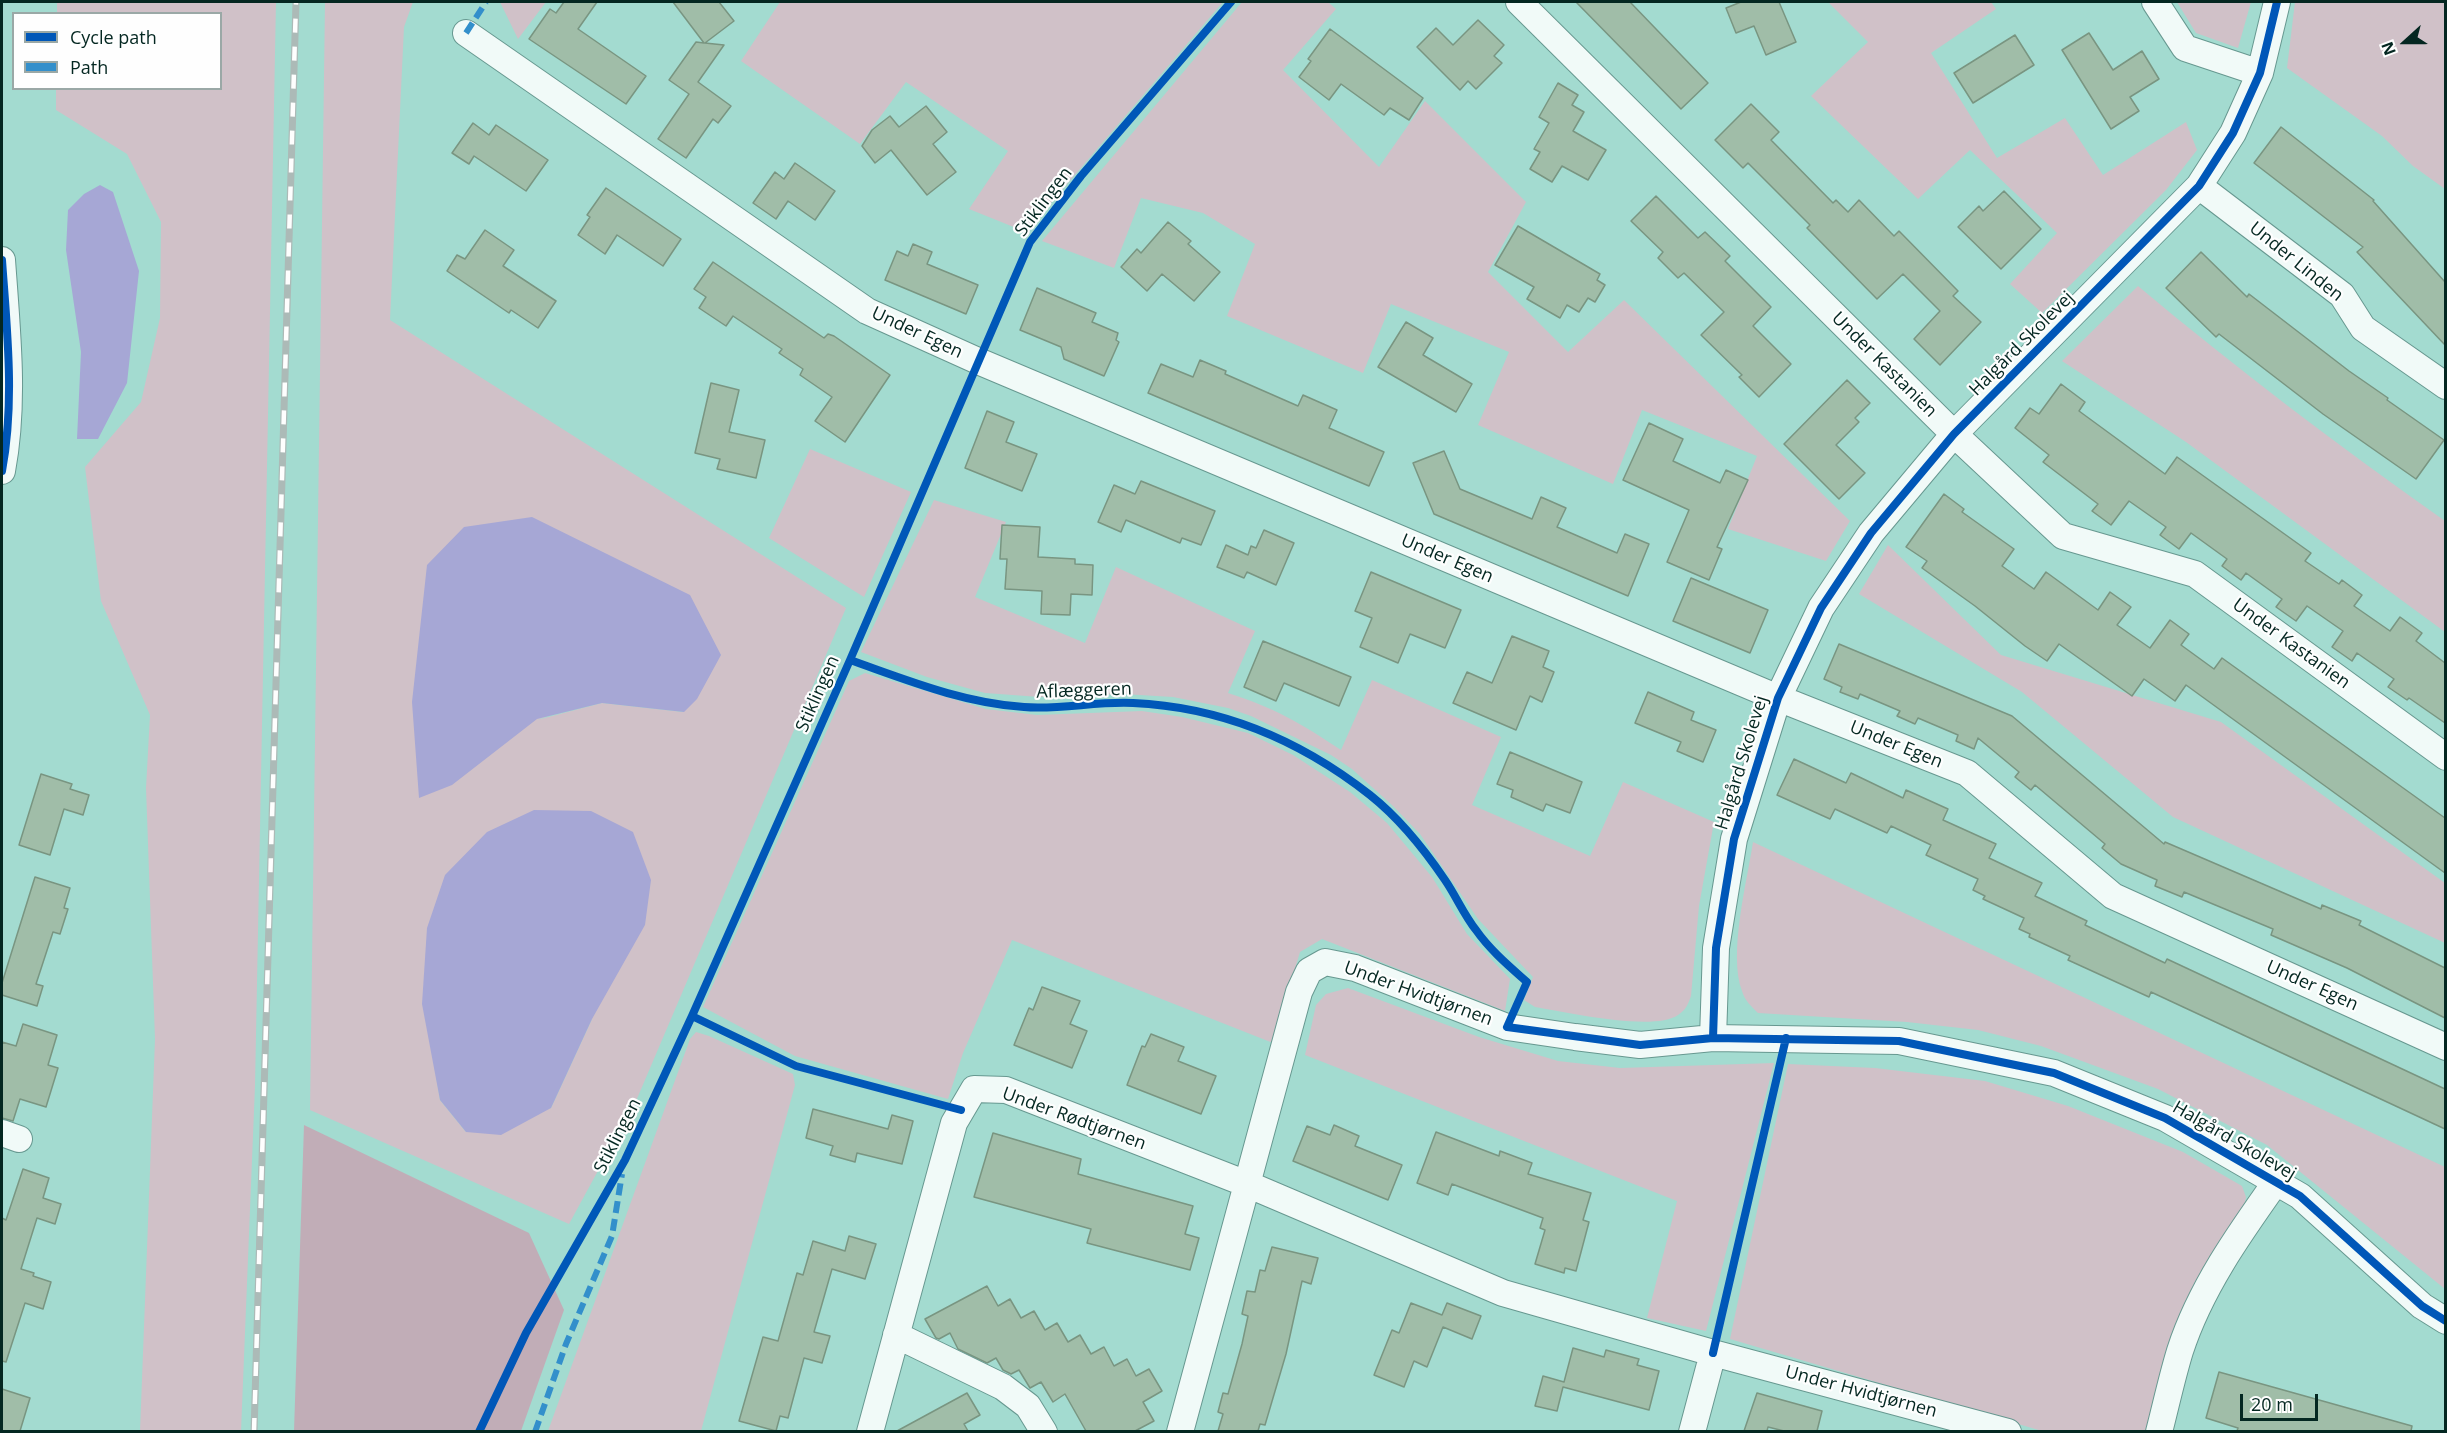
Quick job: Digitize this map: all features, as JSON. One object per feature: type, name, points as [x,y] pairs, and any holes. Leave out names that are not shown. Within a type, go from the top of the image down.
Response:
[{"type":"street","name":"Under Kastanien","points":[[1519,2],[1953,434],[2063,536],[2195,574],[2445,757]]},
{"type":"street","points":[[2155,2],[2185,48],[2260,73]]},
{"type":"street","name":"Halgård Skolevej","points":[[2277,2],[2260,73],[2233,133],[2199,186],[1953,434],[1871,533],[1821,608],[1778,698],[1734,839],[1716,948],[1713,1038],[1899,1041],[2054,1073],[2165,1118],[2300,1196],[2422,1306],[2445,1321]]},
{"type":"street","name":"Under Egen","points":[[466,33],[867,311],[978,362],[1778,698],[1967,773],[2113,896],[2445,1047]]},
{"type":"street","name":"Under Linden","points":[[2199,186],[2342,295],[2363,328],[2445,386]]},
{"type":"street","points":[[2,260],[10,365],[8,441],[2,471]]},
{"type":"street","name":"Under Hvidtjørnen","points":[[1180,1431],[1299,992],[1309,971],[1325,962],[1355,968],[1508,1027],[1640,1045],[1713,1038]]},
{"type":"street","name":"Under Rødtjørnen","points":[[870,1431],[954,1123],[974,1089],[1006,1090],[1247,1184]]},
{"type":"street","points":[[2159,1431],[2181,1349],[2210,1283],[2276,1182]]},
{"type":"street","name":"Under Hvidtjørnen","points":[[1247,1184],[1503,1293],[1713,1353],[2008,1431]]},
{"type":"street","points":[[896,1335],[1003,1387],[1028,1406],[1044,1431]]},
{"type":"street","points":[[1692,1431],[1713,1353]]},
{"type":"shaded area","points":[[57,2],[276,2],[255,1086],[241,1431],[140,1431],[155,1039],[146,788],[150,715],[101,601],[85,467],[141,402],[160,318],[161,222],[127,154],[56,110],[56,90],[222,90],[222,12],[57,12]]},
{"type":"shaded area","points":[[325,2],[413,2],[404,27],[390,320],[846,608],[636,1101],[569,1224],[310,1110]],"holes":[[[721,654],[683,712],[602,703],[537,720]],[[592,1019],[551,1108],[466,1132],[440,1100],[433,1058]]]},
{"type":"shaded area","points":[[500,2],[546,2],[518,39]]},
{"type":"shaded area","points":[[780,2],[1223,2],[1026,232],[969,209],[1008,151],[906,82],[860,144],[741,61]]},
{"type":"shaded area","points":[[1242,2],[1328,2],[1336,9],[1283,70],[1379,167],[1425,101],[1526,202],[1488,272],[1568,352],[1624,300],[1850,521],[1826,561],[1728,529],[1757,456],[1642,410],[1613,484],[1478,425],[1509,352],[1391,304],[1363,373],[1227,316],[1255,244],[1203,213],[1141,198],[1114,268],[1042,241]]},
{"type":"shaded area","points":[[1828,2],[1991,2],[1996,9],[1931,53],[1997,158],[2065,118],[2103,175],[2186,122],[2197,150],[2166,190],[2042,313],[2010,284],[2057,233],[1970,150],[1918,199],[1811,96],[1868,42]]},
{"type":"shaded area","points":[[2177,2],[2251,2],[2238,48],[2196,33]]},
{"type":"shaded area","points":[[2295,2],[2445,2],[2445,189],[2413,166],[2382,136],[2287,68]]},
{"type":"shaded area","points":[[2138,286],[2289,407],[2445,521],[2445,632],[2186,442],[2062,361]]},
{"type":"shaded area","points":[[810,449],[911,492],[864,597],[769,538]]},
{"type":"shaded area","points":[[934,500],[1006,522],[975,597],[1085,643],[1116,567],[1255,631],[1228,693],[1287,717],[1341,750],[1372,680],[1501,737],[1472,805],[1590,856],[1623,782],[1714,822],[1699,906],[1691,996],[1685,1009],[1666,1020],[1630,1021],[1535,1007],[1524,1000],[1533,977],[1478,919],[1420,834],[1352,769],[1331,755],[1251,716],[1228,708],[1173,697],[1123,694],[1040,697],[985,693],[927,677],[861,652]]},
{"type":"shaded area","points":[[1888,545],[2001,655],[2221,722],[2445,883],[2445,943],[2173,817],[2022,692],[1859,594]]},
{"type":"shaded area","points":[[865,673],[986,709],[1037,715],[1142,711],[1182,717],[1248,733],[1293,755],[1350,792],[1387,823],[1432,877],[1467,934],[1510,979],[1505,1011],[1322,939],[1300,952],[1273,1043],[1012,940],[963,1053],[948,1099],[795,1056],[703,1007],[849,681]]},
{"type":"shaded area","points":[[1753,842],[2445,1167],[2445,1289],[2267,1145],[2158,1089],[2041,1046],[1978,1030],[1907,1022],[1758,1013],[1743,995],[1738,976],[1737,958],[1740,918]]},
{"type":"shaded area","points":[[1348,988],[1479,1037],[1558,1061],[1620,1068],[1774,1063],[1706,1331],[1647,1318],[1677,1201],[1305,1055],[1316,1005],[1326,994]]},
{"type":"shaded area","points":[[696,1032],[793,1074],[795,1085],[701,1431],[548,1431],[690,1039]]},
{"type":"shaded area","points":[[1788,1064],[1875,1068],[1985,1081],[2068,1106],[2183,1152],[2242,1186],[2246,1197],[2243,1211],[2195,1282],[2172,1340],[2151,1423],[2145,1431],[2042,1431],[1730,1339]]},
{"type":"shaded area","points":[[304,1125],[529,1233],[564,1310],[521,1431],[294,1431]]},
{"type":"water","points":[[100,185],[113,192],[139,271],[127,383],[98,439],[77,439],[81,352],[66,250],[68,210],[84,194]]},
{"type":"water","points":[[532,517],[690,595],[721,655],[697,699],[684,712],[602,703],[537,719],[452,785],[419,798],[412,702],[427,565],[464,527]]},
{"type":"water","points":[[534,810],[591,811],[633,832],[651,880],[645,925],[592,1019],[551,1108],[501,1135],[466,1132],[440,1100],[422,1004],[427,928],[445,875],[487,832]]},
{"type":"building","points":[[564,2],[597,2],[578,29],[646,76],[626,104],[529,39],[550,9],[556,13]]},
{"type":"building","points":[[673,2],[719,2],[734,21],[705,43],[724,45],[698,82],[731,106],[718,123],[713,119],[686,158],[658,139],[689,94],[669,80],[696,42],[704,43]]},
{"type":"building","points":[[1576,2],[1630,2],[1708,83],[1681,109]]},
{"type":"building","points":[[1741,2],[1779,2],[1796,42],[1766,55],[1754,26],[1736,33],[1726,8]]},
{"type":"building","points":[[1478,20],[1504,45],[1494,56],[1502,63],[1476,89],[1468,81],[1460,90],[1417,47],[1436,28],[1453,45]]},
{"type":"building","points":[[1330,29],[1423,98],[1409,120],[1390,108],[1384,115],[1341,84],[1329,100],[1299,77],[1311,61],[1308,59]]},
{"type":"building","points":[[2089,33],[2113,70],[2142,51],[2159,79],[2130,97],[2139,111],[2111,129],[2062,50]]},
{"type":"building","points":[[2015,35],[2034,65],[1973,103],[1954,73]]},
{"type":"building","points":[[1558,83],[1578,95],[1572,105],[1584,112],[1573,131],[1606,150],[1588,180],[1562,166],[1552,182],[1530,169],[1540,152],[1534,149],[1549,123],[1539,117]]},
{"type":"building","points":[[1751,104],[1779,132],[1771,140],[1833,203],[1836,200],[1848,212],[1859,200],[1894,236],[1899,231],[1958,291],[1953,296],[1981,322],[1940,365],[1914,339],[1940,311],[1903,274],[1877,299],[1807,228],[1810,225],[1748,163],[1743,168],[1715,140]]},
{"type":"building","points":[[926,106],[947,132],[933,144],[956,172],[927,195],[891,150],[875,163],[862,146],[872,130],[890,116],[899,127]]},
{"type":"building","points":[[473,123],[489,135],[496,125],[548,160],[526,191],[474,156],[469,164],[452,153]]},
{"type":"building","points":[[2281,127],[2374,200],[2445,282],[2445,345],[2357,252],[2363,247],[2254,163]]},
{"type":"building","points":[[795,163],[835,191],[815,220],[788,201],[776,219],[753,203],[775,172],[784,179]]},
{"type":"building","points":[[606,188],[681,239],[663,266],[617,235],[605,254],[578,235],[590,217],[587,215]]},
{"type":"building","points":[[2004,191],[2041,229],[2001,269],[1958,227],[1979,206],[1983,211]]},
{"type":"building","points":[[1656,196],[1698,238],[1705,232],[1730,256],[1725,261],[1771,307],[1753,326],[1791,364],[1759,397],[1739,377],[1742,375],[1701,335],[1724,312],[1684,273],[1678,278],[1658,258],[1663,252],[1631,221]]},
{"type":"building","points":[[1168,222],[1191,241],[1188,244],[1220,272],[1194,301],[1162,274],[1147,291],[1121,267],[1137,249],[1141,253]]},
{"type":"building","points":[[1518,226],[1600,274],[1597,280],[1605,285],[1595,302],[1588,298],[1579,312],[1567,305],[1560,318],[1527,299],[1534,287],[1495,265]]},
{"type":"building","points":[[485,230],[514,250],[503,266],[556,301],[538,328],[511,310],[509,313],[447,271],[457,255],[465,259]]},
{"type":"building","points":[[913,244],[932,252],[927,264],[978,285],[966,314],[885,280],[897,251],[908,256]]},
{"type":"building","points":[[2201,252],[2247,297],[2249,294],[2388,398],[2387,400],[2444,440],[2416,479],[2323,414],[2219,334],[2216,337],[2166,288]]},
{"type":"building","points":[[713,262],[824,338],[828,334],[834,336],[890,375],[845,442],[815,421],[832,397],[800,375],[803,369],[779,353],[782,349],[733,316],[726,326],[699,308],[706,297],[694,289]]},
{"type":"building","points":[[1037,288],[1096,313],[1092,322],[1118,333],[1116,340],[1119,342],[1104,376],[1064,359],[1061,347],[1020,330]]},
{"type":"building","points":[[1406,322],[1433,338],[1423,355],[1472,384],[1456,412],[1378,367]]},
{"type":"building","points":[[1200,360],[1226,371],[1225,374],[1298,406],[1303,395],[1337,410],[1329,428],[1384,452],[1369,486],[1148,393],[1161,364],[1193,377]]},
{"type":"building","points":[[1847,380],[1870,403],[1855,418],[1859,422],[1836,445],[1865,473],[1839,499],[1784,444]]},
{"type":"building","points":[[711,383],[739,390],[729,432],[765,440],[756,478],[717,469],[720,459],[695,453]]},
{"type":"building","points":[[2061,384],[2085,402],[2079,411],[2165,474],[2177,457],[2311,553],[2305,561],[2339,584],[2342,580],[2362,595],[2354,606],[2390,631],[2400,617],[2422,633],[2416,641],[2445,663],[2445,723],[2409,698],[2407,700],[2388,687],[2394,679],[2357,653],[2352,661],[2332,647],[2343,631],[2307,606],[2296,621],[2276,607],[2282,599],[2246,573],[2241,580],[2222,566],[2227,559],[2191,533],[2179,549],[2160,535],[2166,527],[2129,501],[2111,525],[2092,511],[2098,504],[2043,462],[2049,455],[2015,428],[2030,408],[2039,414]]},
{"type":"building","points":[[987,411],[1014,422],[1006,442],[1037,454],[1022,491],[965,468]]},
{"type":"building","points":[[1649,423],[1683,439],[1673,461],[1720,483],[1726,470],[1748,480],[1717,547],[1722,549],[1709,580],[1667,562],[1689,510],[1623,480]]},
{"type":"building","points":[[1444,451],[1460,489],[1532,519],[1541,497],[1566,508],[1557,527],[1617,553],[1625,534],[1649,544],[1628,596],[1434,514],[1413,463]]},
{"type":"building","points":[[1141,481],[1215,511],[1201,545],[1182,538],[1180,543],[1126,520],[1121,532],[1098,522],[1114,485],[1135,494]]},
{"type":"building","points":[[1944,494],[1964,509],[1962,512],[2014,549],[2002,566],[2034,589],[2046,572],[2098,610],[2110,592],[2131,607],[2117,625],[2150,648],[2170,620],[2189,634],[2181,645],[2214,669],[2222,658],[2445,818],[2445,873],[2186,685],[2175,701],[2144,679],[2132,696],[2059,644],[2047,661],[2025,646],[1922,568],[1927,561],[1906,547]]},
{"type":"building","points":[[1002,525],[1040,527],[1038,557],[1075,559],[1075,564],[1093,565],[1092,595],[1071,594],[1070,615],[1041,614],[1042,591],[1005,589],[1007,559],[1000,559]]},
{"type":"building","points":[[1264,530],[1294,543],[1276,585],[1247,572],[1244,578],[1217,567],[1226,545],[1248,555],[1251,546],[1256,548]]},
{"type":"building","points":[[1371,572],[1461,610],[1445,648],[1410,634],[1398,663],[1360,647],[1372,618],[1355,611]]},
{"type":"building","points":[[1691,578],[1768,610],[1750,653],[1673,621]]},
{"type":"building","points":[[1512,636],[1549,651],[1543,667],[1554,672],[1542,702],[1530,696],[1516,730],[1453,703],[1467,672],[1492,683]]},
{"type":"building","points":[[1263,641],[1351,677],[1339,706],[1284,683],[1276,701],[1244,687]]},
{"type":"building","points":[[1839,644],[2012,716],[2164,844],[2165,842],[2321,909],[2322,905],[2361,921],[2359,925],[2445,968],[2445,1018],[2347,968],[2271,935],[2273,929],[2184,892],[2182,897],[2155,886],[2157,880],[2121,864],[2102,848],[2105,844],[2035,785],[2031,790],[2015,777],[2019,772],[1978,738],[1974,749],[1956,741],[1958,735],[1918,718],[1915,724],[1897,716],[1900,711],[1860,694],[1858,699],[1840,692],[1842,687],[1824,679]]},
{"type":"building","points":[[1648,692],[1694,712],[1691,720],[1716,730],[1703,762],[1677,751],[1681,742],[1635,723]]},
{"type":"building","points":[[1510,752],[1582,782],[1570,813],[1546,804],[1543,811],[1511,797],[1513,790],[1497,784]]},
{"type":"building","points":[[1794,759],[1846,783],[1851,773],[1903,798],[1906,790],[1948,809],[1943,820],[1996,844],[1989,858],[2042,883],[2035,896],[2087,921],[2085,925],[2165,963],[2167,959],[2445,1089],[2445,1129],[2151,992],[2149,997],[2068,960],[2070,956],[2029,937],[2030,934],[2019,929],[2024,918],[1983,899],[1985,896],[1973,890],[1978,879],[1926,855],[1931,845],[1891,826],[1887,833],[1835,809],[1830,819],[1777,795]]},
{"type":"building","points":[[41,774],[72,784],[70,789],[89,795],[83,815],[64,809],[50,855],[19,845]]},
{"type":"building","points":[[35,877],[70,888],[64,908],[68,909],[60,934],[53,932],[36,984],[43,986],[37,1006],[2,995],[2,983]]},
{"type":"building","points":[[1042,987],[1080,1001],[1070,1024],[1087,1031],[1072,1068],[1014,1045],[1029,1008],[1033,1010]]},
{"type":"building","points":[[23,1024],[57,1035],[48,1065],[58,1068],[46,1107],[20,1099],[13,1121],[2,1118],[2,1042],[16,1046]]},
{"type":"building","points":[[1151,1034],[1184,1047],[1178,1061],[1216,1076],[1201,1114],[1127,1085],[1142,1046],[1145,1047]]},
{"type":"building","points":[[813,1109],[888,1129],[892,1115],[913,1121],[902,1164],[857,1153],[855,1162],[830,1155],[833,1146],[806,1138]]},
{"type":"building","points":[[1334,1125],[1359,1136],[1355,1146],[1402,1165],[1388,1200],[1293,1161],[1307,1126],[1330,1135]]},
{"type":"building","points":[[1436,1132],[1499,1156],[1500,1151],[1532,1163],[1528,1174],[1591,1193],[1583,1220],[1589,1222],[1576,1271],[1565,1268],[1564,1273],[1535,1264],[1545,1230],[1540,1228],[1543,1218],[1452,1184],[1448,1195],[1417,1183]]},
{"type":"building","points":[[993,1133],[1081,1159],[1078,1174],[1193,1206],[1185,1234],[1199,1238],[1190,1270],[1087,1243],[1091,1229],[974,1197]]},
{"type":"building","points":[[23,1169],[49,1178],[43,1198],[61,1204],[55,1224],[37,1218],[21,1269],[51,1282],[43,1309],[25,1303],[6,1362],[2,1361],[2,1218],[6,1220]]},
{"type":"building","points":[[849,1236],[876,1244],[865,1279],[832,1269],[814,1332],[830,1336],[822,1363],[804,1358],[788,1418],[780,1416],[776,1431],[739,1421],[763,1337],[778,1341],[797,1273],[803,1275],[813,1241],[845,1251]]},
{"type":"building","points":[[1272,1247],[1318,1258],[1311,1284],[1302,1281],[1286,1354],[1265,1425],[1260,1424],[1258,1431],[1218,1431],[1223,1414],[1218,1412],[1223,1393],[1228,1394],[1248,1316],[1242,1314],[1247,1291],[1255,1292],[1260,1270],[1265,1271]]},
{"type":"building","points":[[987,1286],[998,1306],[1010,1299],[1021,1318],[1034,1311],[1045,1330],[1057,1323],[1068,1342],[1080,1335],[1091,1354],[1104,1347],[1114,1366],[1127,1359],[1136,1376],[1149,1369],[1162,1391],[1143,1402],[1154,1421],[1135,1431],[1086,1431],[1065,1394],[1053,1402],[1041,1382],[1030,1388],[1019,1370],[1011,1374],[1003,1370],[996,1358],[987,1363],[958,1349],[950,1333],[939,1339],[936,1338],[925,1319]]},
{"type":"building","points":[[1411,1303],[1442,1315],[1447,1303],[1481,1316],[1472,1339],[1443,1327],[1427,1367],[1414,1361],[1404,1387],[1374,1375],[1392,1330],[1399,1333]]},
{"type":"building","points":[[1573,1348],[1604,1357],[1606,1350],[1639,1359],[1637,1365],[1659,1371],[1649,1410],[1563,1387],[1557,1411],[1535,1406],[1543,1376],[1564,1382]]},
{"type":"building","points":[[2219,1372],[2412,1426],[2411,1431],[2237,1431],[2238,1428],[2206,1418]]},
{"type":"building","points":[[2,1389],[30,1398],[20,1431],[2,1431]]},
{"type":"building","points":[[967,1393],[980,1415],[964,1424],[968,1431],[897,1431]]},
{"type":"building","points":[[1757,1393],[1822,1411],[1817,1431],[1784,1431],[1768,1427],[1767,1431],[1744,1431]]},
{"type":"railway","points":[[254,1432],[296,2]]},
{"type":"marked path","points":[[466,33],[486,2]]},
{"type":"marked path","points":[[535,1432],[566,1344],[612,1236],[622,1174]]},
{"type":"cycle path","name":"Stiklingen","points":[[479,1432],[526,1333],[625,1160],[692,1016],[850,660],[1030,242],[1081,176],[1231,2]]},
{"type":"cycle path","points":[[1713,1038],[1716,948],[1734,839],[1778,698],[1821,608],[1871,533],[1954,434],[2199,186],[2233,133],[2260,73],[2277,2]]},
{"type":"cycle path","points":[[2,260],[9,392],[2,471]]},
{"type":"cycle path","name":"Aflæggeren","points":[[850,660],[936,690],[1001,705],[1038,708],[1133,703],[1166,706],[1198,711],[1259,730],[1288,743],[1343,775],[1381,804],[1410,834],[1445,880],[1481,937],[1527,982],[1507,1027],[1640,1045],[1713,1038],[1899,1041],[2054,1073],[2165,1118],[2300,1196],[2422,1306],[2446,1321]]},
{"type":"cycle path","points":[[692,1016],[796,1066],[961,1110]]},
{"type":"cycle path","points":[[1713,1353],[1786,1038]]}]
